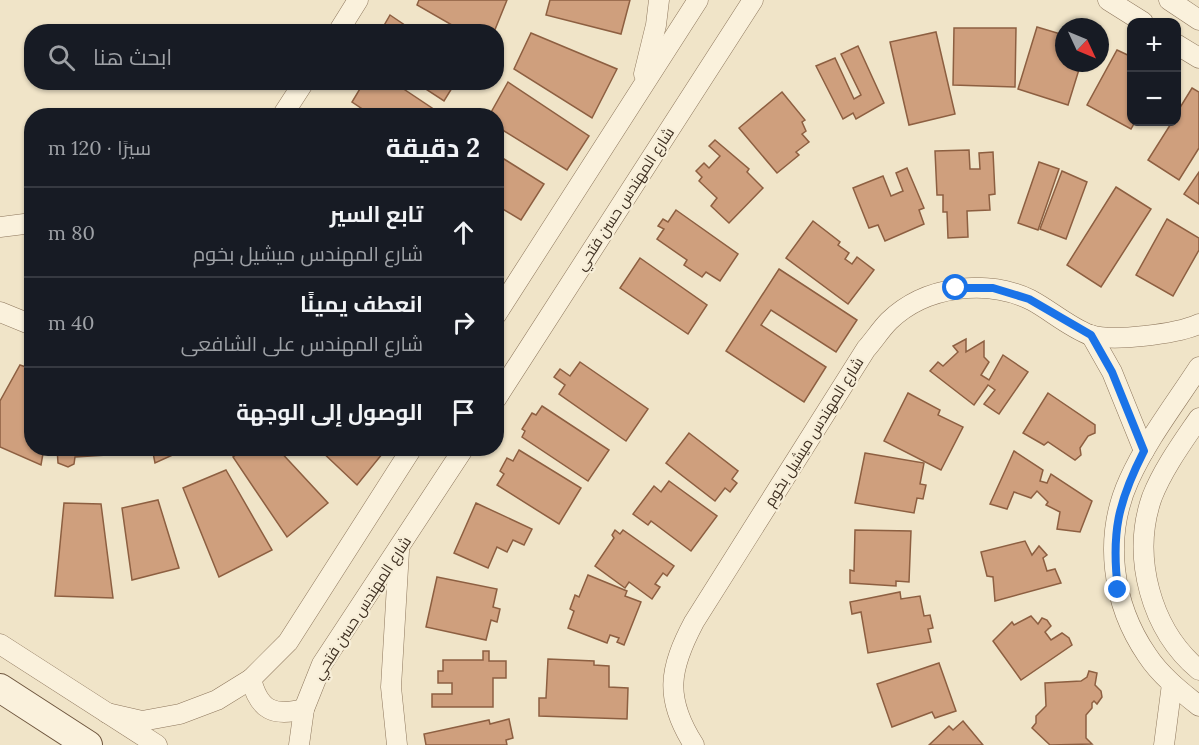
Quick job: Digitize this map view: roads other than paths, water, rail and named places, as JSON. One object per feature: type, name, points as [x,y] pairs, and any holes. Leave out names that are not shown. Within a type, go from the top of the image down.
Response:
[{"type":"street","points":[[343,24],[358,0]]},
{"type":"street","points":[[640,89],[656,25],[659,0]]},
{"type":"street","points":[[504,302],[698,0]]},
{"type":"street","name":"شارع المهندس حسن فتحي","points":[[504,387],[753,0]]},
{"type":"street","points":[[1108,0],[1137,18]]},
{"type":"street","points":[[1169,0],[1199,20]]},
{"type":"street","points":[[1181,47],[1199,58]]},
{"type":"street","points":[[287,108],[299,90]]},
{"type":"street","points":[[0,227],[24,224]]},
{"type":"street","name":"شارع المهندس ميشيل بخوم","points":[[694,745],[680,724],[672,689],[677,654],[694,622],[853,369],[890,320],[921,299],[956,288],[993,288],[1029,299],[1091,335],[1142,337],[1199,324]]},
{"type":"street","points":[[0,312],[24,322]]},
{"type":"street","points":[[1091,335],[1112,372],[1144,451]]},
{"type":"street","points":[[1199,367],[1144,451],[1128,482],[1117,517],[1113,554],[1118,590],[1129,625],[1147,656],[1172,684],[1199,706]]},
{"type":"street","points":[[1199,418],[1169,464],[1152,498],[1144,534],[1145,572],[1154,608],[1172,640],[1199,670]]},
{"type":"street","points":[[107,713],[142,721],[180,714],[217,700],[251,680],[288,642],[407,456]]},
{"type":"street","name":"شارع المهندس حسن فتحي","points":[[299,745],[304,709],[322,664],[459,456]]},
{"type":"street","points":[[397,745],[392,687],[399,550]]},
{"type":"street","points":[[0,644],[157,745]]},
{"type":"street","points":[[251,680],[256,697],[268,710],[286,714],[304,709]]},
{"type":"street","points":[[1164,745],[1172,684]]},
{"type":"street","points":[[0,688],[88,745]]}]
